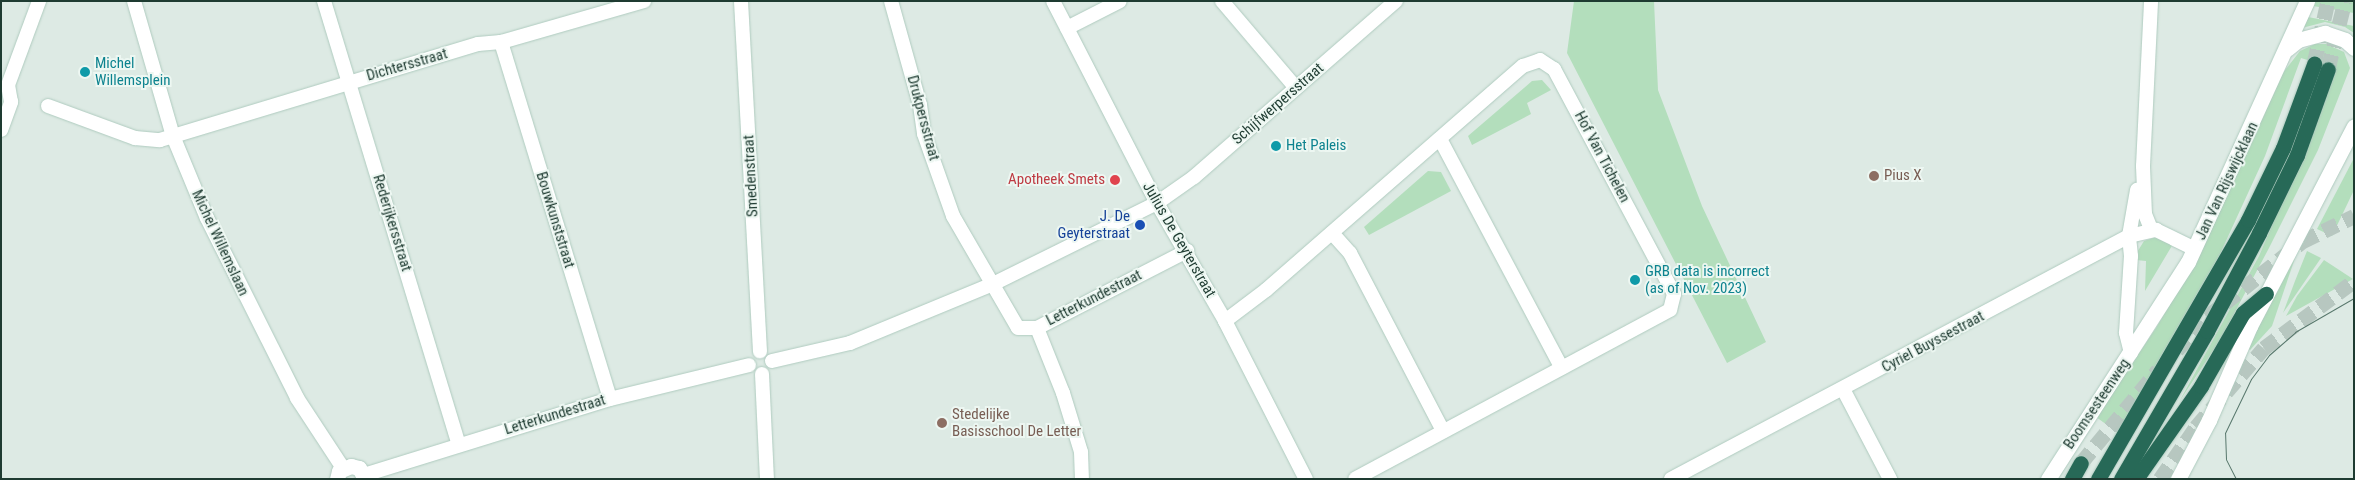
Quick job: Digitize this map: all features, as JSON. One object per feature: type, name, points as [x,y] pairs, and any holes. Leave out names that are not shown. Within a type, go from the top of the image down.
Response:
[{"type":"highway","points":[[2098,479],[2248,220],[2321,67],[2297,156],[2260,233],[2207,331],[2120,479]]},
{"type":"highway","points":[[2136,479],[2201,386],[2243,313],[2266,294]]},
{"type":"highway","points":[[2072,479],[2081,463]]},
{"type":"main road","name":"Jan Van Rijswijcklaan","points":[[2131,353],[2195,249],[2287,49],[2307,1]]},
{"type":"main road","points":[[2287,49],[2298,40],[2325,33],[2345,40],[2354,48]]},
{"type":"main road","points":[[2178,479],[2191,458],[2266,294],[2354,126]]},
{"type":"main road","name":"Boomsesteenweg","points":[[2048,479],[2131,353]]},
{"type":"main road","name":"Letterkundestraat","points":[[340,473],[355,466],[365,477]]},
{"type":"street","points":[[1,130],[11,102],[5,84],[39,1]]},
{"type":"street","name":"Michel Willemslaan","points":[[134,1],[173,136],[210,225],[297,398],[340,473]]},
{"type":"street","name":"Rederijkersstraat","points":[[324,1],[459,445]]},
{"type":"street","name":"Dichtersstraat","points":[[173,136],[478,44],[501,42],[644,1]]},
{"type":"street","name":"Smedenstraat","points":[[741,1],[760,351]]},
{"type":"street","name":"Drukpersstraat","points":[[891,1],[920,105],[924,134],[953,216],[991,285]]},
{"type":"street","name":"Julius De Geyterstraat","points":[[1053,1],[1157,203],[1186,251],[1224,321],[1306,479]]},
{"type":"street","points":[[1067,28],[1120,1]]},
{"type":"street","points":[[1222,1],[1296,88]]},
{"type":"street","name":"Schijfwerpersstraat","points":[[1157,203],[1194,177],[1396,1]]},
{"type":"street","points":[[2151,1],[2143,166],[2145,214],[2151,229],[2195,249]]},
{"type":"street","name":"Bouwkunststraat","points":[[501,42],[610,398]]},
{"type":"street","name":"Hof Van Tichelen","points":[[1224,321],[1332,233],[1533,61],[1543,61],[1550,65],[1569,94],[1674,299],[1665,314],[1355,479]]},
{"type":"street","points":[[48,106],[135,138],[160,140],[173,136]]},
{"type":"street","points":[[1440,139],[1562,368]]},
{"type":"street","name":"Boomsesteenweg","points":[[2131,353],[2126,332],[2131,256],[2129,236],[2139,174],[2143,166]]},
{"type":"street","points":[[772,361],[850,343],[991,285],[1157,203]]},
{"type":"street","name":"Cyriel Buyssestraat","points":[[1671,479],[1843,390],[2129,236],[2151,229]]},
{"type":"street","points":[[1332,233],[1350,253],[1443,431]]},
{"type":"street","name":"Letterkundestraat","points":[[991,285],[1018,328],[1037,328],[1186,251]]},
{"type":"street","points":[[1037,328],[1063,393],[1081,452],[1082,479]]},
{"type":"street","points":[[760,351],[768,354],[772,361],[771,369],[762,374],[753,372],[749,365],[751,356],[760,351]]},
{"type":"street","name":"Letterkundestraat","points":[[365,477],[459,445],[610,398],[749,365]]},
{"type":"street","points":[[762,374],[767,479]]},
{"type":"street","points":[[1843,390],[1890,479]]},
{"type":"green space","points":[[1574,1],[1654,1],[1658,90],[1702,206],[1766,342],[1727,363],[1567,53]]},
{"type":"green space","points":[[2314,1],[2354,1],[2354,13],[2313,6]]},
{"type":"green space","points":[[2308,17],[2354,26],[2354,33],[2345,27],[2325,22],[2302,28]]},
{"type":"green space","points":[[2315,44],[2326,44],[2344,52],[2350,68],[2318,150],[2269,248],[2220,340],[2179,402],[2259,256],[2324,104],[2336,69],[2301,58],[2265,156],[2220,254],[2117,432],[2096,417],[2156,328],[2202,249],[2282,74],[2300,51]]},
{"type":"green space","points":[[1542,80],[1551,90],[1527,103],[1531,114],[1472,145],[1468,136],[1532,81]]},
{"type":"green space","points":[[2354,158],[2354,190],[2332,236],[2317,229]]},
{"type":"green space","points":[[1428,171],[1441,172],[1451,191],[1369,235],[1364,227]]},
{"type":"green space","points":[[2156,237],[2173,244],[2145,291],[2146,261],[2136,260],[2136,254],[2144,241]]},
{"type":"green space","points":[[2307,251],[2321,258],[2283,313],[2295,281]]},
{"type":"green space","points":[[2295,258],[2272,326],[2250,350],[2247,348]]},
{"type":"green space","points":[[2324,260],[2353,279],[2286,316],[2297,296]]},
{"type":"tunnel","points":[[2314,64],[2328,1]]},
{"type":"tunnel","points":[[2328,69],[2345,1]]},
{"type":"tunnel","points":[[2177,350],[2207,317],[2303,241],[2354,216]]},
{"type":"tunnel","points":[[2160,479],[2196,427],[2264,348],[2354,281]]},
{"type":"tunnel","points":[[2081,463],[2158,370]]},
{"type":"tram line","points":[[2236,479],[2226,459],[2225,433],[2251,379],[2269,355],[2295,332],[2354,298]]},
{"type":"place","name":"Michel Willemsplein","points":[[85,72]]},
{"type":"place","name":"Het Paleis","points":[[1276,146]]},
{"type":"place","name":"Pius X","points":[[1874,176]]},
{"type":"place","name":"Apotheek Smets","points":[[1115,180]]},
{"type":"place","name":"J. De Geyterstraat","points":[[1140,225]]},
{"type":"place","name":"GRB data is incorrect (as of Nov. 2023)","points":[[1635,280]]},
{"type":"place","name":"Stedelijke Basisschool De Letter","points":[[942,423]]}]
